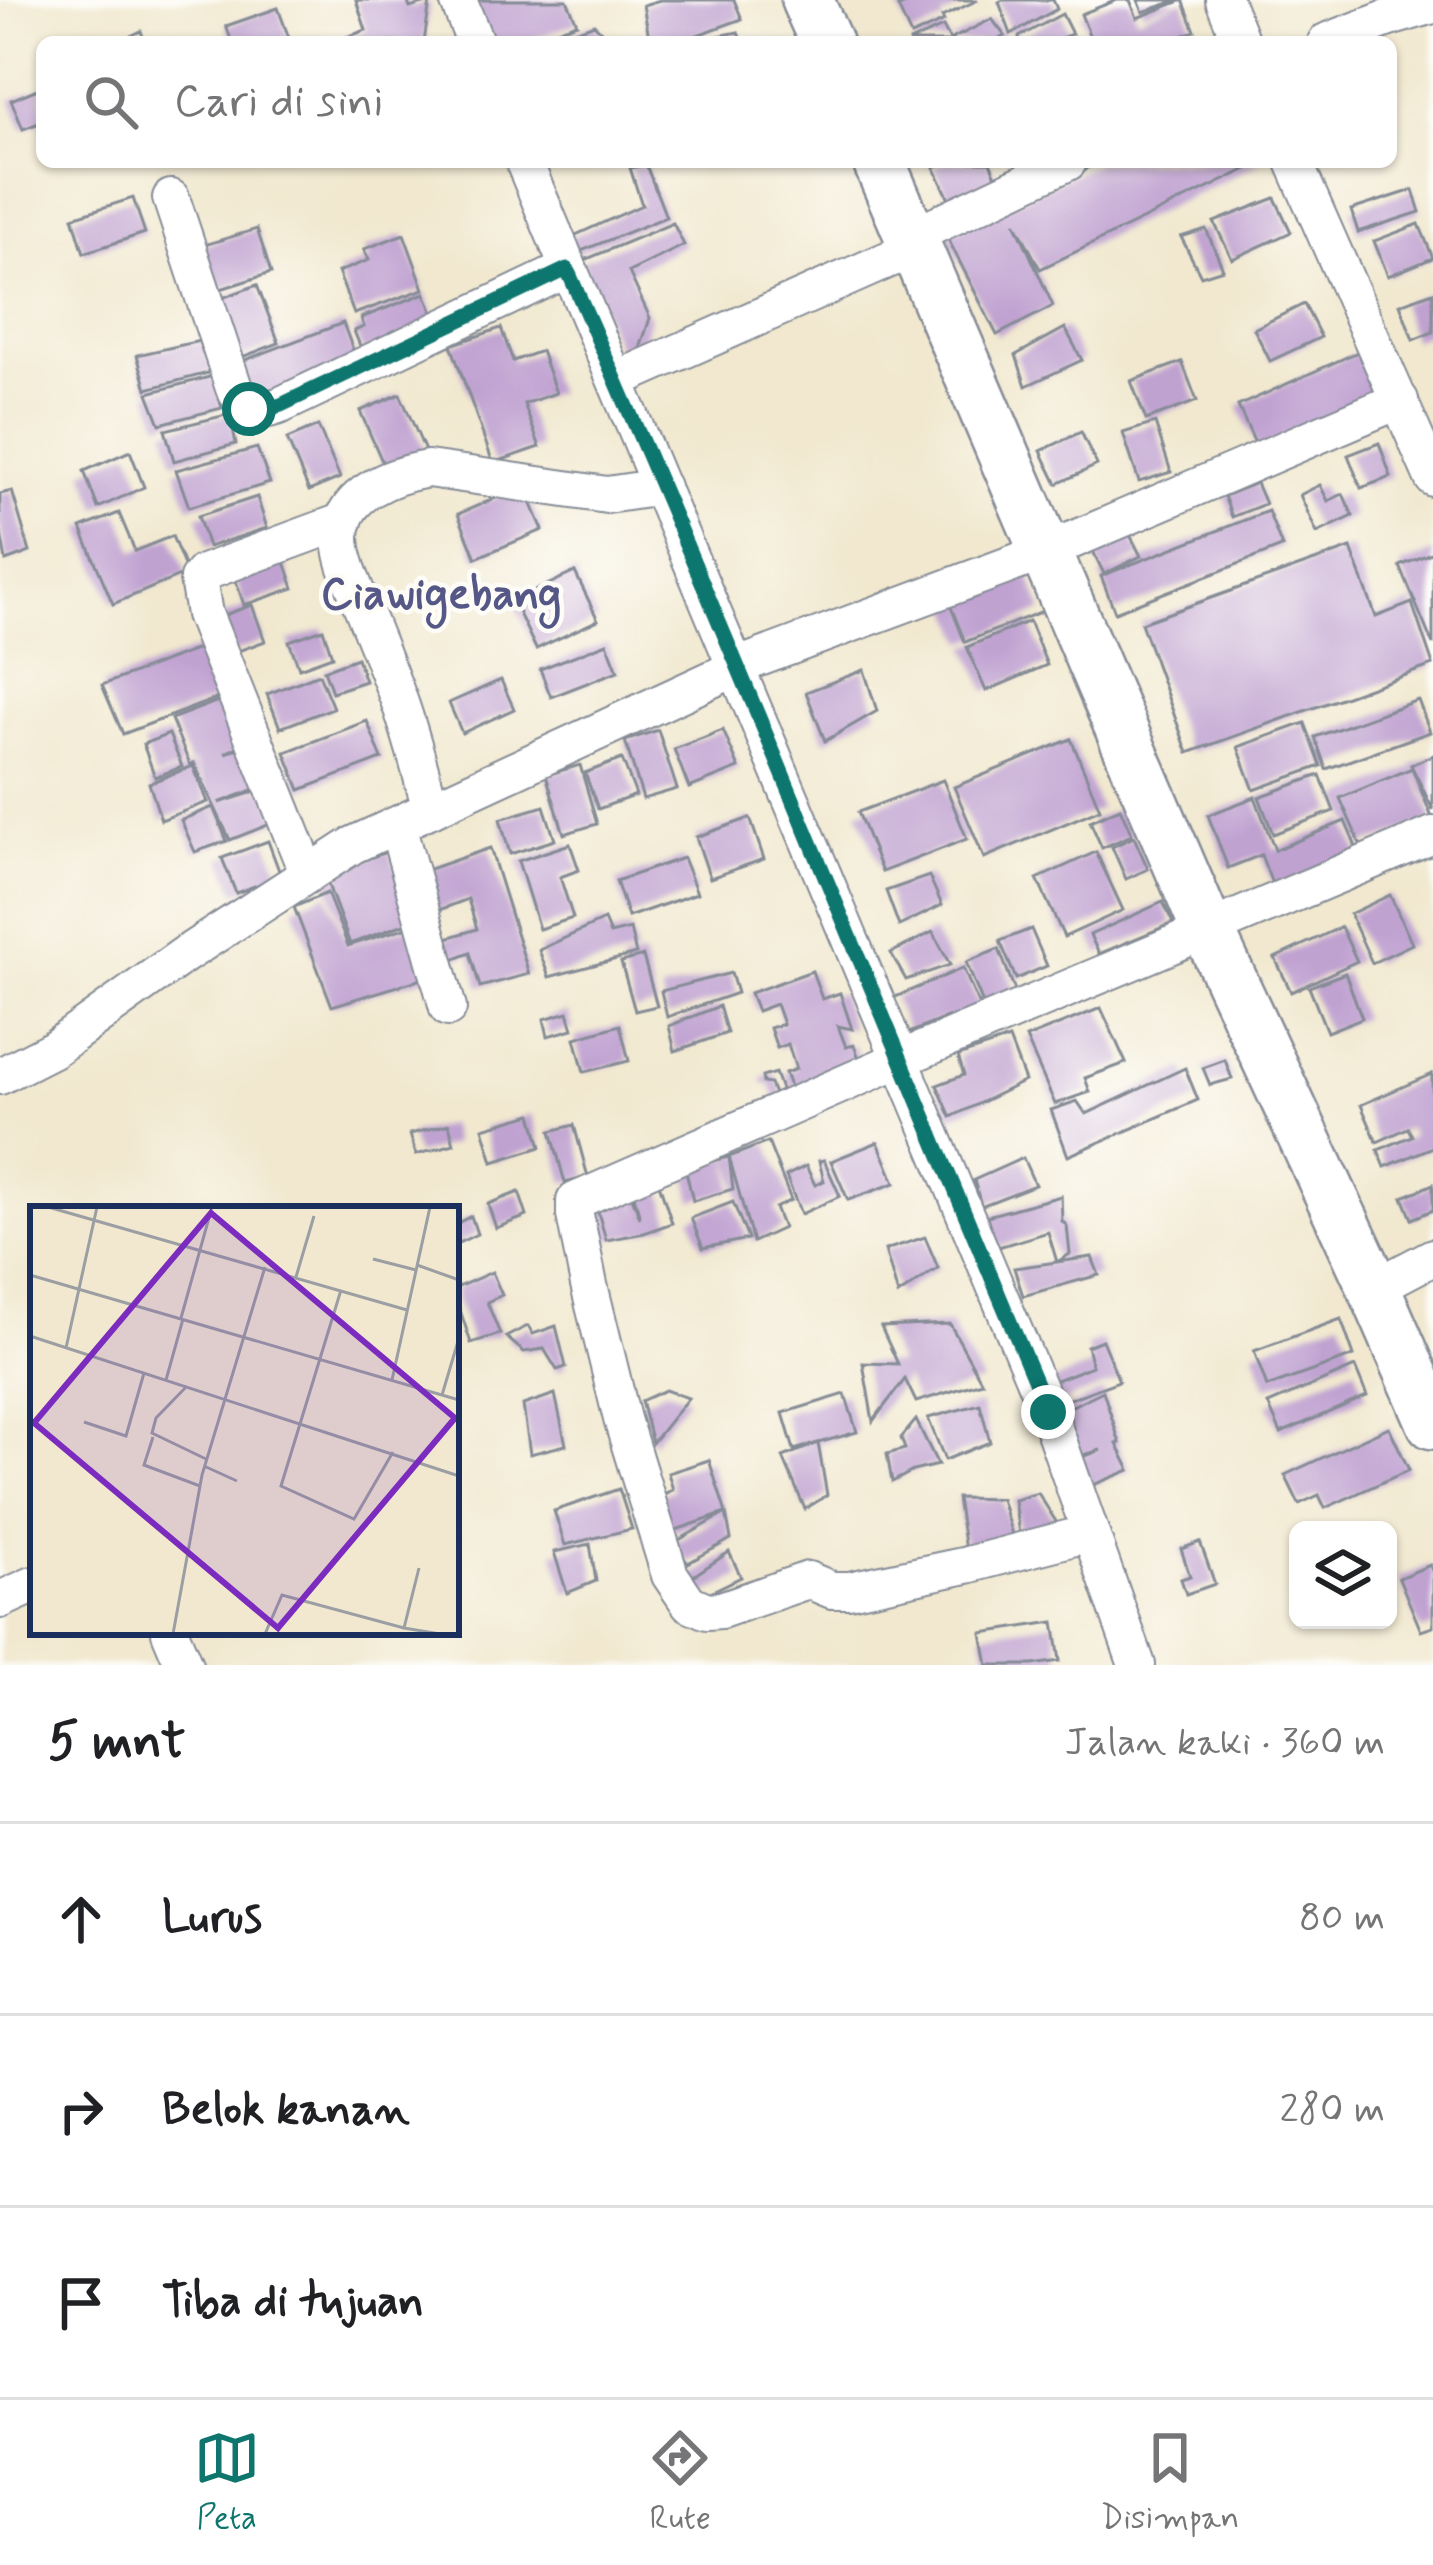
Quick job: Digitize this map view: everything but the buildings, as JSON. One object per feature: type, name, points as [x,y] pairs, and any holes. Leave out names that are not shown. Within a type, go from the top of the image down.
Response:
[{"type":"main road","points":[[807,0],[823,36]]},
{"type":"main road","points":[[882,168],[1208,931],[1433,1423]]},
{"type":"street","points":[[458,0],[473,36]]},
{"type":"street","points":[[1224,0],[1239,36]]},
{"type":"street","points":[[1342,36],[1433,5]]},
{"type":"street","points":[[526,168],[1048,1412],[1138,1665]]},
{"type":"street","points":[[616,380],[914,241],[1057,168]]},
{"type":"street","points":[[1297,168],[1433,478]]},
{"type":"street","points":[[171,198],[234,388],[249,409],[257,412],[281,405],[567,269]]},
{"type":"street","points":[[0,1076],[52,1049],[184,955],[353,845],[737,667],[1046,551],[1400,400]]},
{"type":"street","points":[[431,809],[401,705],[350,577],[340,538],[354,505],[371,488],[403,473],[428,469],[607,495],[661,487]]},
{"type":"street","points":[[308,874],[204,614],[198,579],[203,573],[344,521]]},
{"type":"street","points":[[397,825],[448,1008]]},
{"type":"street","points":[[1090,1533],[849,1590],[832,1590],[808,1580],[721,1610],[707,1611],[689,1603],[670,1575],[652,1523],[589,1285],[575,1201],[1433,836]]},
{"type":"street","points":[[1374,1288],[1433,1257]]},
{"type":"street","points":[[0,1600],[30,1586]]},
{"type":"street","points":[[171,1635],[184,1665]]},
{"type":"district","name":"Ciawigebang","points":[[441,595]]},
{"type":"route","points":[[249,409],[257,412],[281,405],[567,269],[1048,1412]]}]
